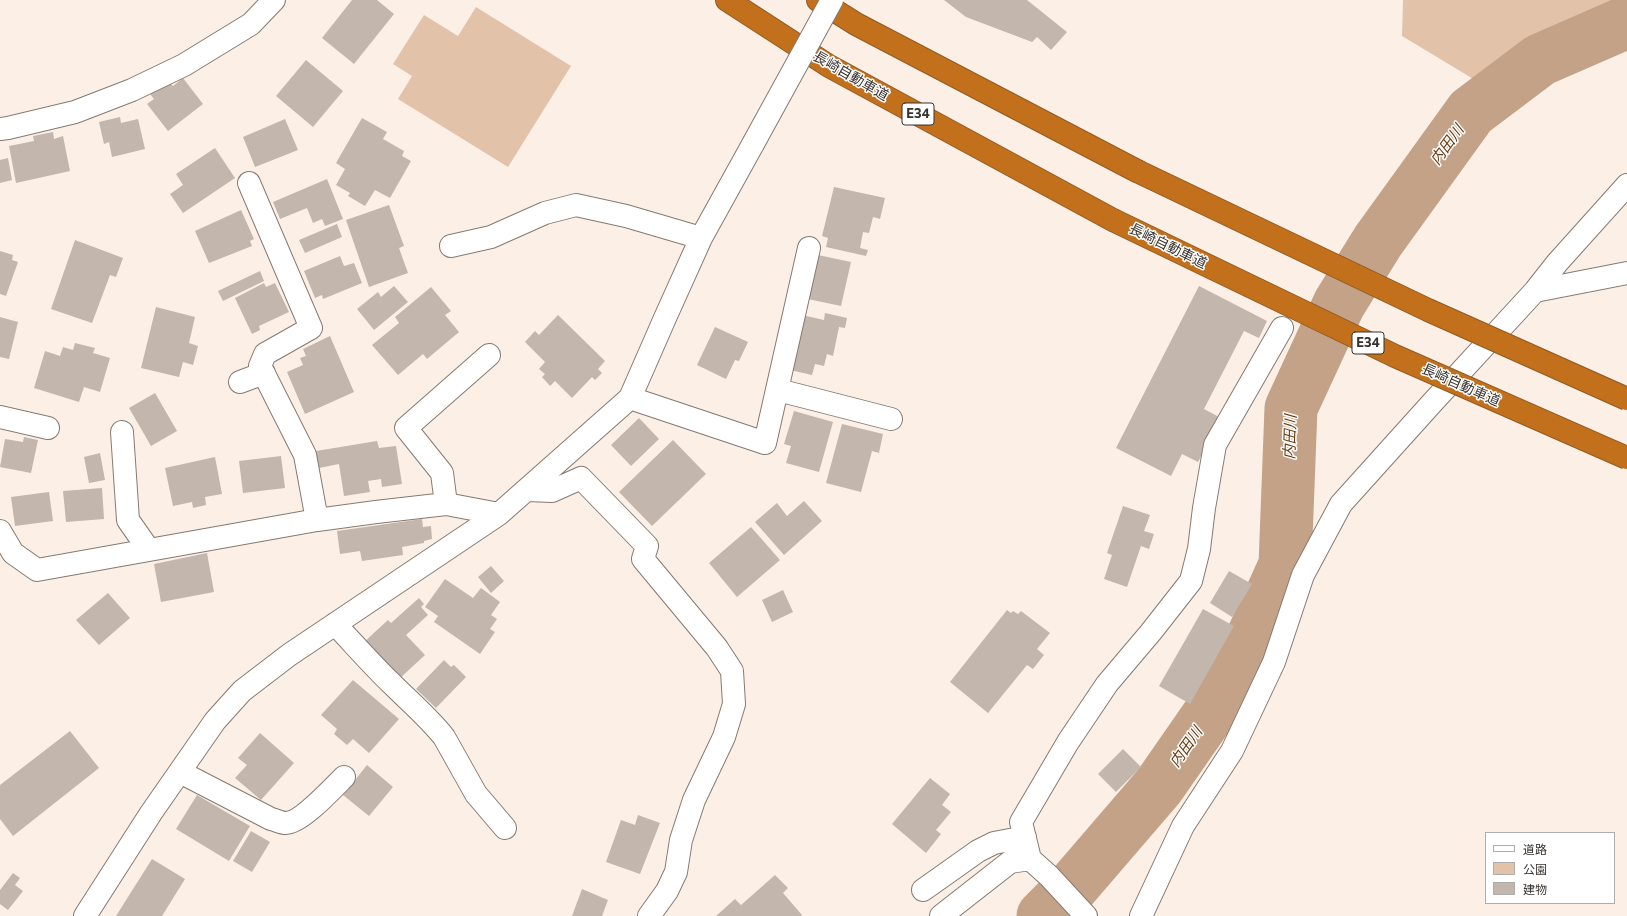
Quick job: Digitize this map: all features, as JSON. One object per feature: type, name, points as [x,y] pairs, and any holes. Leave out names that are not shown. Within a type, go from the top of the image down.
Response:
[{"type":"highway","name":"長崎自動車道","points":[[727,0],[829,66],[1113,220],[1395,356],[1627,458]]},
{"type":"highway","points":[[818,0],[856,24],[1137,171],[1428,310],[1627,399]]},
{"type":"street","points":[[0,129],[75,112],[132,90],[184,65],[251,24],[274,0]]},
{"type":"street","points":[[85,916],[215,721],[242,691],[289,655],[499,514],[528,490],[630,398],[701,238],[832,0]]},
{"type":"street","points":[[249,183],[311,328],[265,354],[260,366],[306,455],[317,520]]},
{"type":"street","points":[[1142,916],[1183,826],[1232,751],[1274,662],[1303,575],[1341,504],[1535,291],[1562,258],[1627,185]]},
{"type":"street","points":[[450,246],[491,237],[545,213],[576,205],[626,216],[701,238]]},
{"type":"street","points":[[630,398],[765,443],[809,248]]},
{"type":"street","points":[[1535,291],[1627,273]]},
{"type":"street","points":[[1086,916],[1049,876],[1030,859],[1021,822],[1068,742],[1107,684],[1151,632],[1191,581],[1199,549],[1204,508],[1215,445],[1282,328]]},
{"type":"street","points":[[446,504],[442,473],[406,428],[488,355]]},
{"type":"street","points":[[240,382],[264,374]]},
{"type":"street","points":[[778,390],[891,419]]},
{"type":"street","points":[[0,417],[48,428]]},
{"type":"street","points":[[122,432],[128,520],[149,550]]},
{"type":"street","points":[[528,490],[552,491],[581,478],[647,546],[644,559],[718,648],[732,672],[734,704],[724,737],[694,800],[681,840],[676,872],[667,891],[650,916]]},
{"type":"street","points":[[0,531],[13,553],[37,570],[317,520],[446,504],[499,514]]},
{"type":"street","points":[[335,624],[393,685],[416,706],[444,737],[476,794],[505,828]]},
{"type":"street","points":[[180,772],[271,819],[285,823],[295,821],[318,802],[344,777]]},
{"type":"street","points":[[923,890],[978,851],[994,843],[1025,837]]},
{"type":"street","points":[[941,916],[1010,862],[1030,859]]},
{"type":"street","points":[[666,916],[670,907],[667,891]]},
{"type":"green space","points":[[1403,0],[1627,1],[1475,80],[1402,36]]},
{"type":"green space","points":[[476,7],[571,66],[508,167],[398,99],[412,76],[393,64],[424,15],[458,36]]},
{"type":"building","points":[[352,0],[377,0],[394,14],[354,64],[322,38]]},
{"type":"building","points":[[944,0],[1027,0],[1067,32],[1051,50],[1037,37],[1032,42],[966,17]]},
{"type":"building","points":[[306,60],[343,91],[313,127],[276,96]]},
{"type":"building","points":[[183,78],[203,104],[168,131],[147,104],[154,99],[150,94],[168,81],[173,86]]},
{"type":"building","points":[[120,117],[121,123],[138,119],[145,149],[112,157],[109,142],[104,144],[99,122]]},
{"type":"building","points":[[362,118],[387,132],[383,139],[404,151],[402,156],[411,161],[390,198],[375,190],[365,206],[348,196],[350,193],[336,185],[345,169],[336,163]]},
{"type":"building","points":[[285,119],[298,150],[255,167],[243,137]]},
{"type":"building","points":[[53,132],[54,139],[63,136],[70,171],[16,183],[9,146],[34,141],[33,136]]},
{"type":"building","points":[[215,148],[235,178],[183,213],[170,194],[183,185],[176,174]]},
{"type":"building","points":[[8,158],[12,180],[0,183],[0,160]]},
{"type":"building","points":[[327,179],[343,219],[325,226],[322,219],[313,223],[307,208],[280,219],[273,202]]},
{"type":"building","points":[[834,187],[885,198],[880,219],[873,217],[869,233],[863,232],[860,248],[868,250],[866,256],[826,247],[828,238],[822,236]]},
{"type":"building","points":[[389,205],[404,246],[399,248],[408,273],[369,287],[346,220]]},
{"type":"building","points":[[241,210],[254,239],[250,241],[252,246],[209,263],[195,231]]},
{"type":"building","points":[[337,224],[342,237],[305,253],[299,240]]},
{"type":"building","points":[[75,240],[123,258],[116,277],[110,275],[92,323],[51,309]]},
{"type":"building","points":[[0,251],[13,255],[12,260],[18,262],[6,296],[0,294]]},
{"type":"building","points":[[818,255],[851,262],[841,306],[808,299]]},
{"type":"building","points":[[340,256],[344,266],[354,263],[362,283],[323,299],[322,295],[315,298],[304,271]]},
{"type":"building","points":[[260,271],[264,281],[223,301],[218,291]]},
{"type":"building","points":[[264,283],[266,287],[275,283],[289,312],[259,326],[260,330],[252,334],[235,298]]},
{"type":"building","points":[[394,286],[408,302],[374,330],[357,309],[378,292],[381,297]]},
{"type":"building","points":[[1199,286],[1267,321],[1259,338],[1244,331],[1204,409],[1221,418],[1198,462],[1182,454],[1171,476],[1116,448]]},
{"type":"building","points":[[431,287],[451,311],[445,315],[459,332],[427,359],[423,354],[398,375],[372,345],[399,323],[395,317]]},
{"type":"building","points":[[156,307],[195,317],[189,343],[198,346],[193,365],[183,362],[179,377],[141,368]]},
{"type":"building","points":[[825,313],[847,318],[845,328],[839,327],[833,356],[827,354],[824,366],[815,364],[812,375],[790,370],[802,315],[824,320]]},
{"type":"building","points":[[558,315],[605,361],[598,369],[602,373],[595,380],[592,377],[572,398],[555,381],[550,386],[542,377],[545,374],[539,369],[545,362],[525,342],[535,331],[539,335]]},
{"type":"building","points":[[0,317],[18,322],[9,359],[0,357]]},
{"type":"building","points":[[715,327],[748,342],[739,361],[735,360],[726,379],[697,365]]},
{"type":"building","points":[[330,336],[354,392],[305,414],[287,372],[303,365],[300,358],[306,356],[303,349]]},
{"type":"building","points":[[75,343],[95,348],[93,353],[110,358],[100,392],[84,387],[79,402],[34,388],[45,351],[60,356],[63,347],[73,350]]},
{"type":"building","points":[[155,393],[177,431],[151,446],[129,408]]},
{"type":"building","points":[[794,411],[833,422],[819,472],[786,463],[791,446],[784,444]]},
{"type":"building","points":[[639,418],[659,439],[631,466],[611,445]]},
{"type":"building","points":[[842,424],[883,434],[879,453],[872,451],[861,492],[826,483]]},
{"type":"building","points":[[24,437],[38,440],[31,473],[0,467],[5,439],[23,442]]},
{"type":"building","points":[[673,440],[706,474],[652,526],[619,492]]},
{"type":"building","points":[[377,441],[379,448],[396,446],[402,484],[382,487],[381,479],[368,481],[370,492],[344,496],[339,464],[319,468],[316,451]]},
{"type":"building","points":[[100,453],[105,480],[89,483],[84,457]]},
{"type":"building","points":[[281,456],[285,488],[243,493],[239,461]]},
{"type":"building","points":[[215,457],[222,494],[205,497],[206,505],[193,508],[192,502],[173,506],[165,468]]},
{"type":"building","points":[[102,488],[104,519],[66,522],[63,491]]},
{"type":"building","points":[[49,492],[53,521],[15,526],[11,497]]},
{"type":"building","points":[[804,501],[822,521],[784,555],[755,522],[777,503],[787,516]]},
{"type":"building","points":[[1123,506],[1150,515],[1144,531],[1154,534],[1149,549],[1141,546],[1127,587],[1104,579],[1112,555],[1107,553]]},
{"type":"building","points":[[422,519],[423,527],[431,526],[432,539],[424,541],[424,543],[402,547],[403,555],[362,561],[360,551],[340,554],[337,531]]},
{"type":"building","points":[[751,527],[780,560],[737,597],[709,563]]},
{"type":"building","points":[[207,553],[214,592],[161,602],[154,564]]},
{"type":"building","points":[[491,566],[504,581],[491,593],[478,577]]},
{"type":"building","points":[[1229,571],[1252,584],[1232,617],[1210,603]]},
{"type":"building","points":[[445,579],[473,598],[481,588],[500,602],[491,615],[497,619],[490,629],[495,632],[480,654],[434,622],[438,616],[425,607]]},
{"type":"building","points":[[783,590],[793,612],[772,622],[762,600]]},
{"type":"building","points":[[108,593],[130,618],[99,645],[76,620]]},
{"type":"building","points":[[419,598],[424,604],[421,607],[428,615],[406,635],[425,655],[398,680],[363,643],[388,620],[391,623]]},
{"type":"building","points":[[1203,609],[1234,626],[1190,704],[1159,686]]},
{"type":"building","points":[[1007,610],[1011,613],[1013,611],[1018,614],[1021,611],[1050,633],[1037,649],[1044,655],[1033,669],[1027,665],[988,713],[950,682]]},
{"type":"building","points":[[444,660],[451,667],[454,665],[466,677],[436,708],[416,689]]},
{"type":"building","points":[[353,680],[399,719],[369,753],[353,739],[347,745],[334,734],[337,729],[321,715]]},
{"type":"building","points":[[70,731],[99,768],[13,836],[0,819],[0,785]]},
{"type":"building","points":[[260,733],[294,763],[261,800],[235,778],[247,765],[238,758]]},
{"type":"building","points":[[1123,749],[1141,767],[1116,792],[1098,774]]},
{"type":"building","points":[[367,765],[393,787],[369,816],[343,795]]},
{"type":"building","points":[[930,778],[950,794],[942,805],[951,812],[936,830],[941,834],[926,853],[892,824]]},
{"type":"building","points":[[197,795],[250,826],[229,861],[176,829]]},
{"type":"building","points":[[638,815],[660,823],[640,874],[606,862],[621,820],[635,825]]},
{"type":"building","points":[[251,831],[270,842],[252,872],[233,861]]},
{"type":"building","points":[[152,859],[185,879],[162,916],[116,916]]},
{"type":"building","points":[[13,873],[20,878],[15,885],[23,891],[8,910],[0,904],[0,890]]},
{"type":"building","points":[[775,875],[788,888],[783,893],[802,915],[801,916],[716,916],[735,899],[741,905]]},
{"type":"building","points":[[582,889],[608,900],[602,916],[572,916]]},
{"type":"waterway","name":"内田川","points":[[1043,916],[1073,886],[1159,786],[1234,678],[1285,565],[1291,408],[1339,304],[1378,241],[1471,112],[1540,60],[1627,22]]}]
